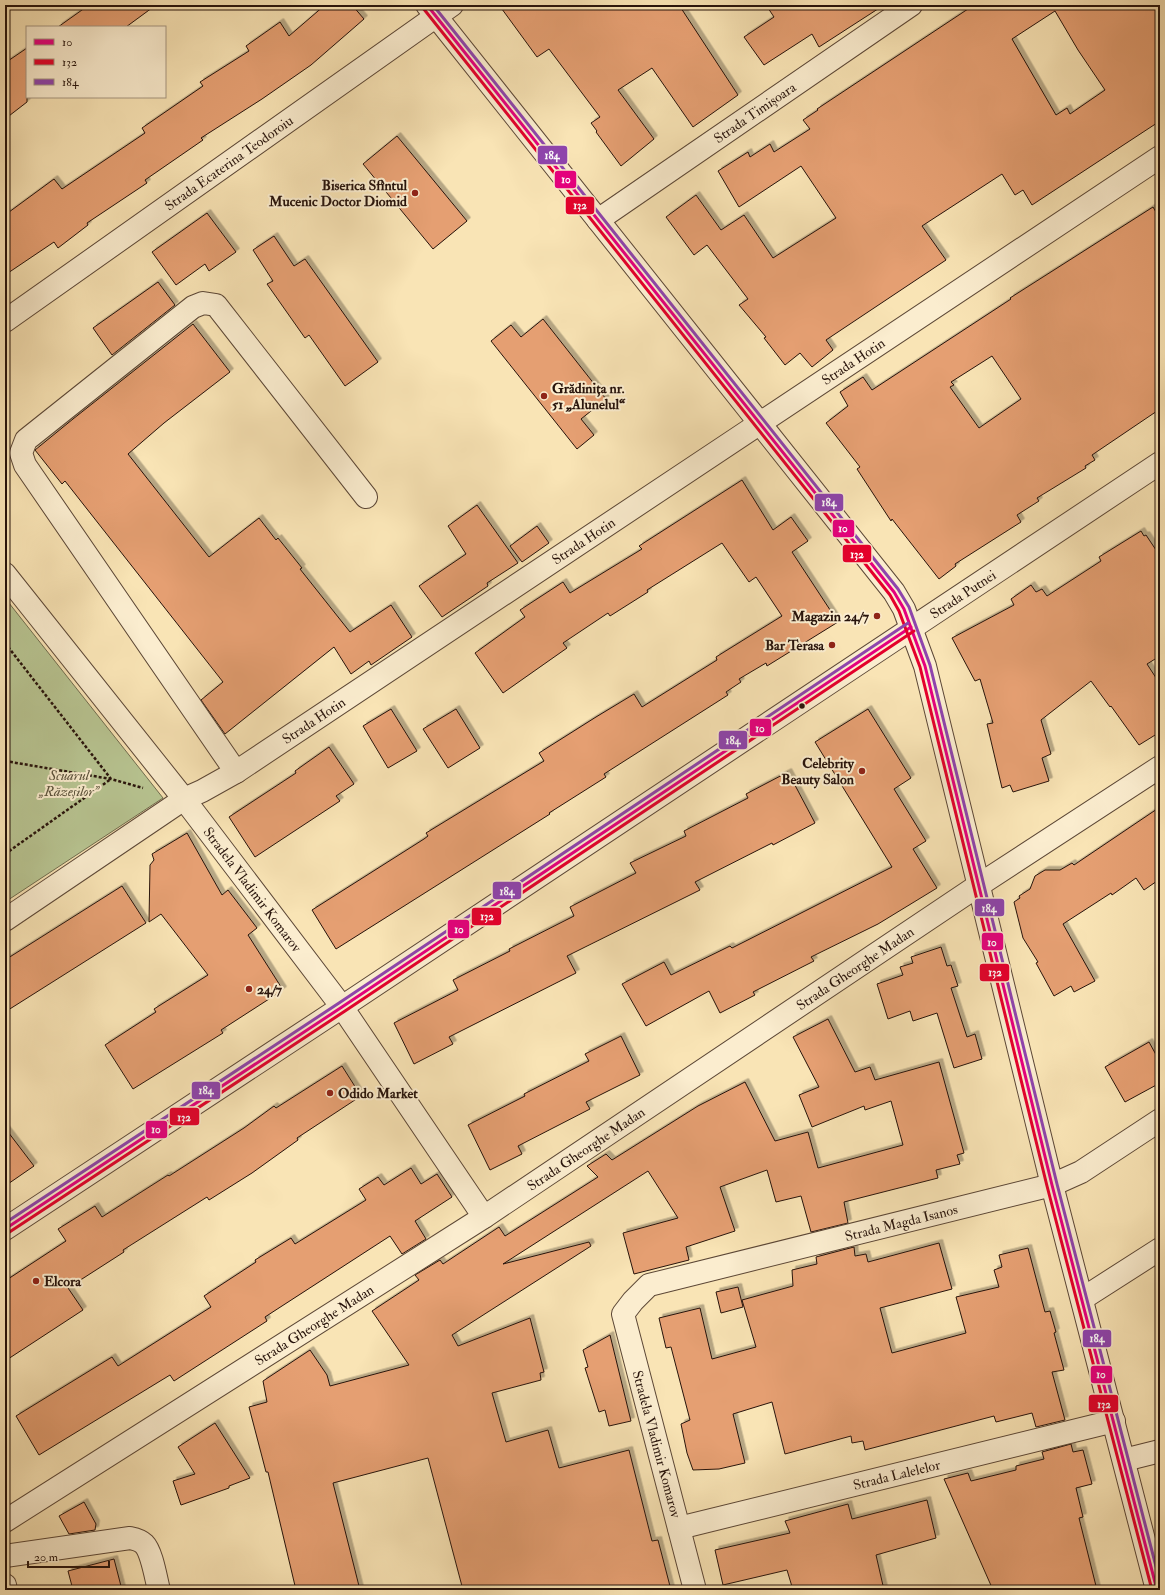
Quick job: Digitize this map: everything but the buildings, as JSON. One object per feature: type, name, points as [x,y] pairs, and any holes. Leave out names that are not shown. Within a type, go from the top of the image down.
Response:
[{"type":"street","name":"Strada Timișoara","points":[[598,220],[911,5]]},
{"type":"street","points":[[438,9],[598,220],[894,592],[911,627],[925,666],[1052,1185],[1157,1583]]},
{"type":"street","name":"Strada Ecaterina Teodoroiu","points":[[5,321],[438,9]]},
{"type":"street","name":"Strada Hotin","points":[[5,920],[184,800],[202,792],[236,772],[1160,157]]},
{"type":"street","points":[[236,772],[25,465],[21,453],[26,440],[193,307],[203,303],[216,305],[366,497]]},
{"type":"street","name":"Strada Putnei","points":[[5,1228],[342,1007],[911,627],[1160,463]]},
{"type":"street","name":"Stradela Vladimir Komarov","points":[[5,574],[184,800],[342,1007],[484,1217]]},
{"type":"street","name":"Strada Gheorghe Madan","points":[[5,1521],[484,1217],[979,885],[1160,767]]},
{"type":"street","name":"Strada Magda Isanos","points":[[633,1301],[649,1285],[1052,1185],[1081,1172],[1160,1120]]},
{"type":"street","points":[[1082,1299],[1160,1249]]},
{"type":"street","name":"Stradela Vladimir Komarov","points":[[633,1301],[623,1314],[695,1590]]},
{"type":"street","name":"Strada Lalelelor","points":[[679,1528],[1114,1421]]},
{"type":"street","points":[[1124,1460],[1160,1451]]},
{"type":"street","points":[[5,1556],[130,1538],[138,1540],[145,1545],[149,1553],[159,1590]]},
{"type":"street","points":[[5,1585],[6,1590]]},
{"type":"path","points":[[5,643],[111,779]]},
{"type":"path","points":[[5,761],[111,779],[148,789]]},
{"type":"path","points":[[5,854],[111,779]]},
{"type":"green space","name":"Scuarul „Răzeșilor”","points":[[5,598],[163,798],[5,902]]},
{"type":"transit line","name":"10","points":[[427,5],[894,592],[904,609],[925,666],[1052,1185],[1157,1590]]},
{"type":"transit line","name":"184","points":[[433,5],[898,589],[909,607],[930,665],[1057,1184],[1160,1582]]},
{"type":"transit line","name":"132","points":[[423,8],[890,595],[899,611],[920,667],[1047,1186],[1152,1590]]},
{"type":"transit line","name":"184","points":[[5,1223],[339,1003],[908,623]]},
{"type":"transit line","name":"10","points":[[5,1229],[342,1007],[911,627]]},
{"type":"transit line","name":"132","points":[[8,1233],[345,1011],[914,631]]},
{"type":"place","name":"Biserica Sfîntul Mucenic Doctor Diomid","points":[[415,193]]},
{"type":"place","name":"Grădinița nr. 51 „Alunelul“","points":[[544,396]]},
{"type":"place","name":"Magazin 24/7","points":[[877,616]]},
{"type":"place","name":"Bar Terasa","points":[[832,645]]},
{"type":"place","name":"Celebrity Beauty Salon","points":[[862,771]]},
{"type":"place","name":"24/7","points":[[249,989]]},
{"type":"place","name":"Odido Market","points":[[330,1093]]},
{"type":"place","name":"Elcora","points":[[36,1281]]}]
